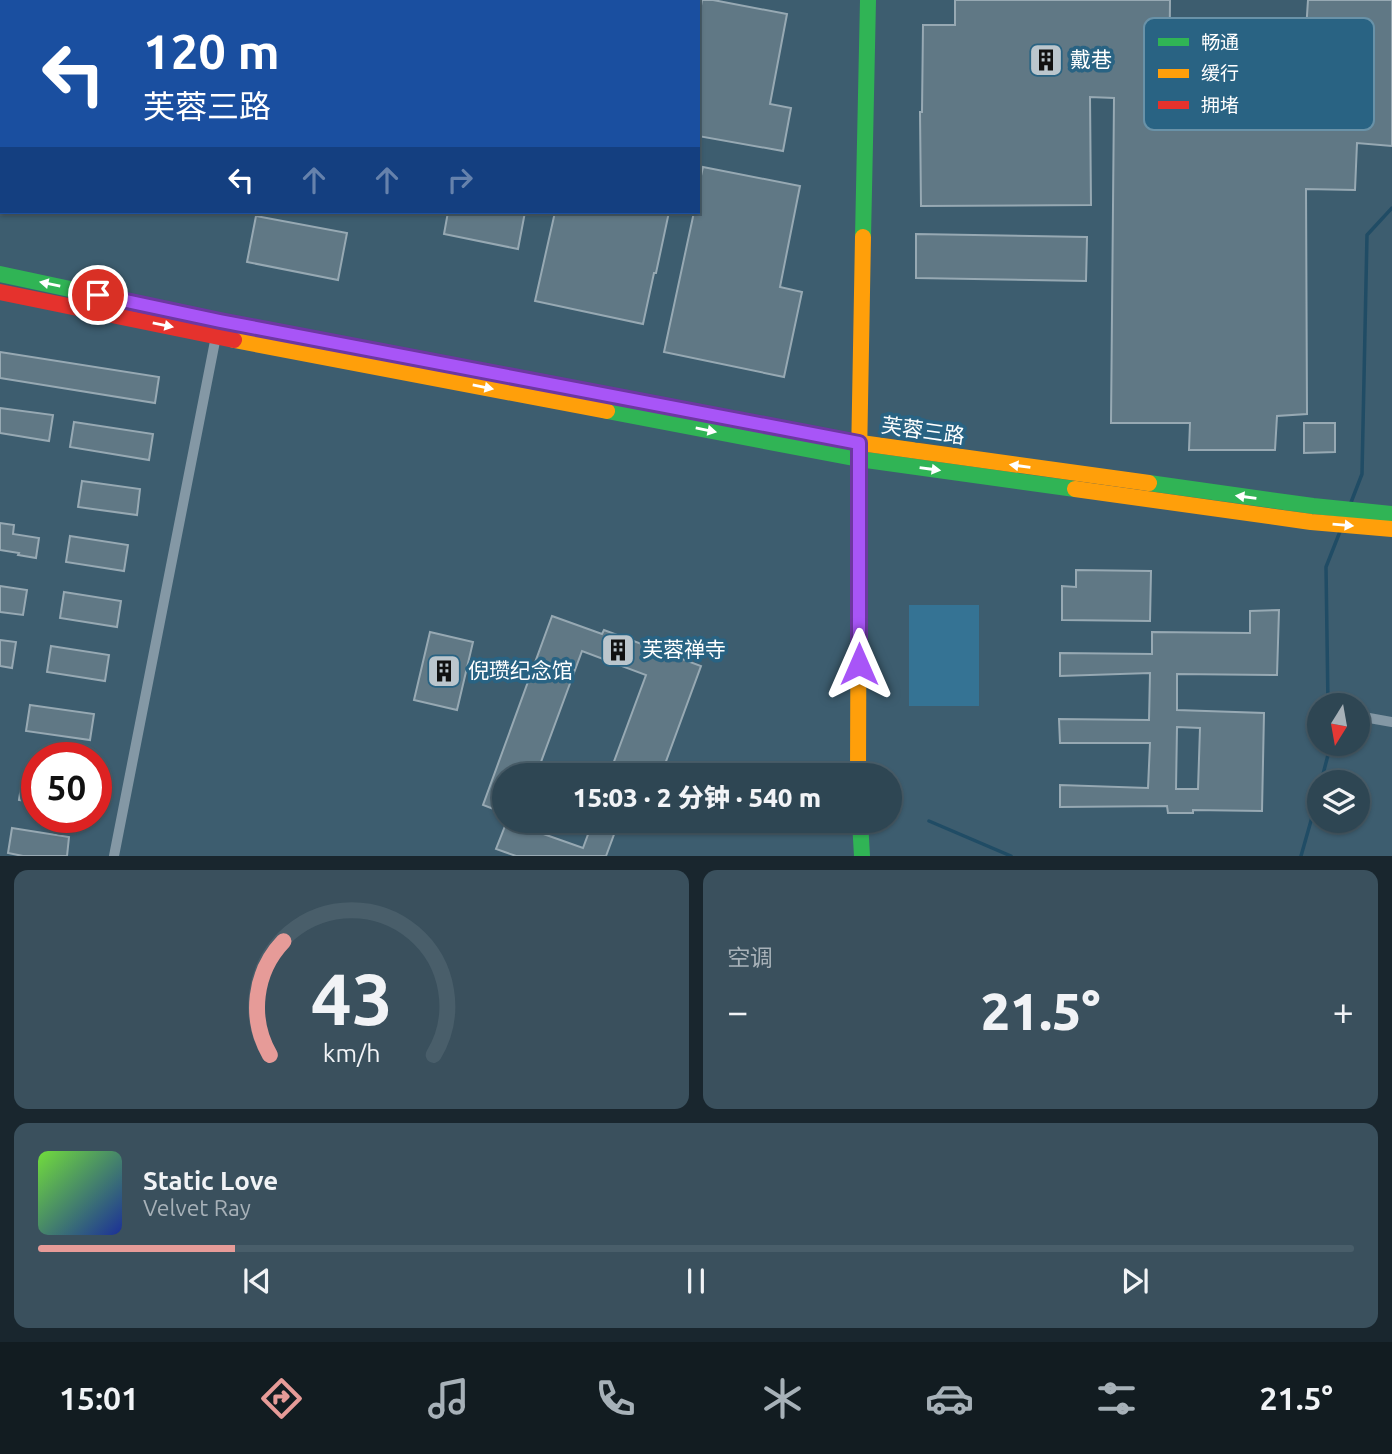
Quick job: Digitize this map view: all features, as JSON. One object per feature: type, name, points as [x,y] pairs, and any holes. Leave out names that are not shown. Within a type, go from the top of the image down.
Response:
[{"type":"main road","points":[[858,763],[859,451],[868,0]]},
{"type":"main road","name":"芙蓉三路","points":[[0,274],[218,329]]},
{"type":"main road","name":"芙蓉三路","points":[[0,292],[218,329],[859,451],[1312,514],[1381,518],[1392,529]]},
{"type":"main road","points":[[861,833],[862,856]]},
{"type":"street","points":[[114,856],[218,329]]},
{"type":"street","points":[[1370,718],[1392,722]]},
{"type":"shaded area","points":[[909,605],[979,605],[979,706],[909,706]]},
{"type":"building","points":[[702,0],[713,0],[787,14],[770,104],[791,108],[783,151],[700,136]]},
{"type":"building","points":[[955,0],[1170,0],[1170,18],[1144,18],[1144,130],[1374,130],[1374,18],[1307,18],[1308,0],[1392,0],[1392,146],[1357,143],[1355,190],[1306,189],[1307,414],[1277,416],[1275,450],[1189,450],[1190,423],[1111,423],[1114,98],[1090,97],[1091,205],[921,206],[923,25],[955,25]]},
{"type":"building","points":[[703,167],[800,186],[780,287],[802,292],[784,377],[664,352],[694,214],[700,214],[700,180]]},
{"type":"building","points":[[448,214],[525,214],[518,249],[444,234]]},
{"type":"building","points":[[555,214],[669,214],[643,324],[535,301]]},
{"type":"building","points":[[256,216],[347,233],[338,280],[247,262]]},
{"type":"building","points":[[916,234],[1087,237],[1086,281],[916,278]]},
{"type":"building","points":[[0,352],[159,377],[155,403],[0,378]]},
{"type":"building","points":[[0,408],[53,415],[49,441],[0,433]]},
{"type":"building","points":[[74,422],[153,434],[149,460],[70,447]]},
{"type":"building","points":[[1304,423],[1335,423],[1335,452],[1304,453]]},
{"type":"building","points":[[82,481],[140,489],[137,515],[78,507]]},
{"type":"building","points":[[0,523],[14,525],[13,534],[39,538],[36,558],[0,550]]},
{"type":"building","points":[[70,536],[128,545],[124,571],[66,562]]},
{"type":"building","points":[[1076,570],[1151,571],[1150,621],[1062,620],[1062,586],[1076,587]]},
{"type":"building","points":[[0,586],[27,590],[23,615],[0,612]]},
{"type":"building","points":[[64,592],[121,601],[117,627],[60,618]]},
{"type":"building","points":[[1279,610],[1277,675],[1177,674],[1177,710],[1264,713],[1262,811],[1193,810],[1193,813],[1168,813],[1167,806],[1060,807],[1060,785],[1148,788],[1150,743],[1060,743],[1059,719],[1149,720],[1150,673],[1060,676],[1060,653],[1152,654],[1152,632],[1250,633],[1250,611]],"holes":[[[1177,727],[1200,728],[1198,789],[1176,789]]]},
{"type":"building","points":[[552,616],[602,634],[604,630],[701,666],[665,763],[613,763],[646,675],[582,651],[541,762],[544,763],[498,763]]},
{"type":"building","name":"倪瓒纪念馆","points":[[430,632],[473,642],[457,710],[414,700]]},
{"type":"building","points":[[0,640],[16,642],[12,668],[0,666]]},
{"type":"building","points":[[51,646],[109,655],[105,681],[47,672]]},
{"type":"building","points":[[30,705],[94,714],[90,740],[26,731]]},
{"type":"building","points":[[492,780],[492,808],[483,805]]},
{"type":"building","points":[[12,828],[21,829],[21,833],[69,837],[67,856],[23,856],[8,853]]},
{"type":"building","points":[[502,833],[541,833],[583,848],[589,833],[615,833],[606,856],[516,856],[496,849]]},
{"type":"waterway","points":[[1350,505],[1362,474],[1367,235],[1392,208]]},
{"type":"waterway","points":[[1328,693],[1326,567],[1341,529]]},
{"type":"waterway","points":[[1324,770],[1328,756]]},
{"type":"waterway","points":[[929,821],[1011,856]]},
{"type":"waterway","points":[[1301,856],[1308,833]]},
{"type":"traffic: fast","points":[[863,237],[868,0]]},
{"type":"traffic: fast","points":[[0,274],[220,321],[706,414]]},
{"type":"traffic: fast","points":[[607,411],[859,459],[1075,489]]},
{"type":"traffic: fast","points":[[1149,483],[1392,514]]},
{"type":"traffic: fast","points":[[861,833],[862,856]]},
{"type":"traffic: slow","points":[[858,763],[863,237]]},
{"type":"traffic: slow","points":[[234,340],[607,411]]},
{"type":"traffic: slow","points":[[706,414],[861,443],[1149,483]]},
{"type":"traffic: slow","points":[[1075,489],[1311,522],[1392,529]]},
{"type":"traffic: jam","points":[[0,292],[234,340]]},
{"type":"place","name":"戴巷","points":[[1046,60]]},
{"type":"place","name":"芙蓉禅寺","points":[[618,650]]},
{"type":"place","name":"倪瓒纪念馆","points":[[444,671]]},
{"type":"route","points":[[98,295],[220,321],[859,443],[859,664]]}]
